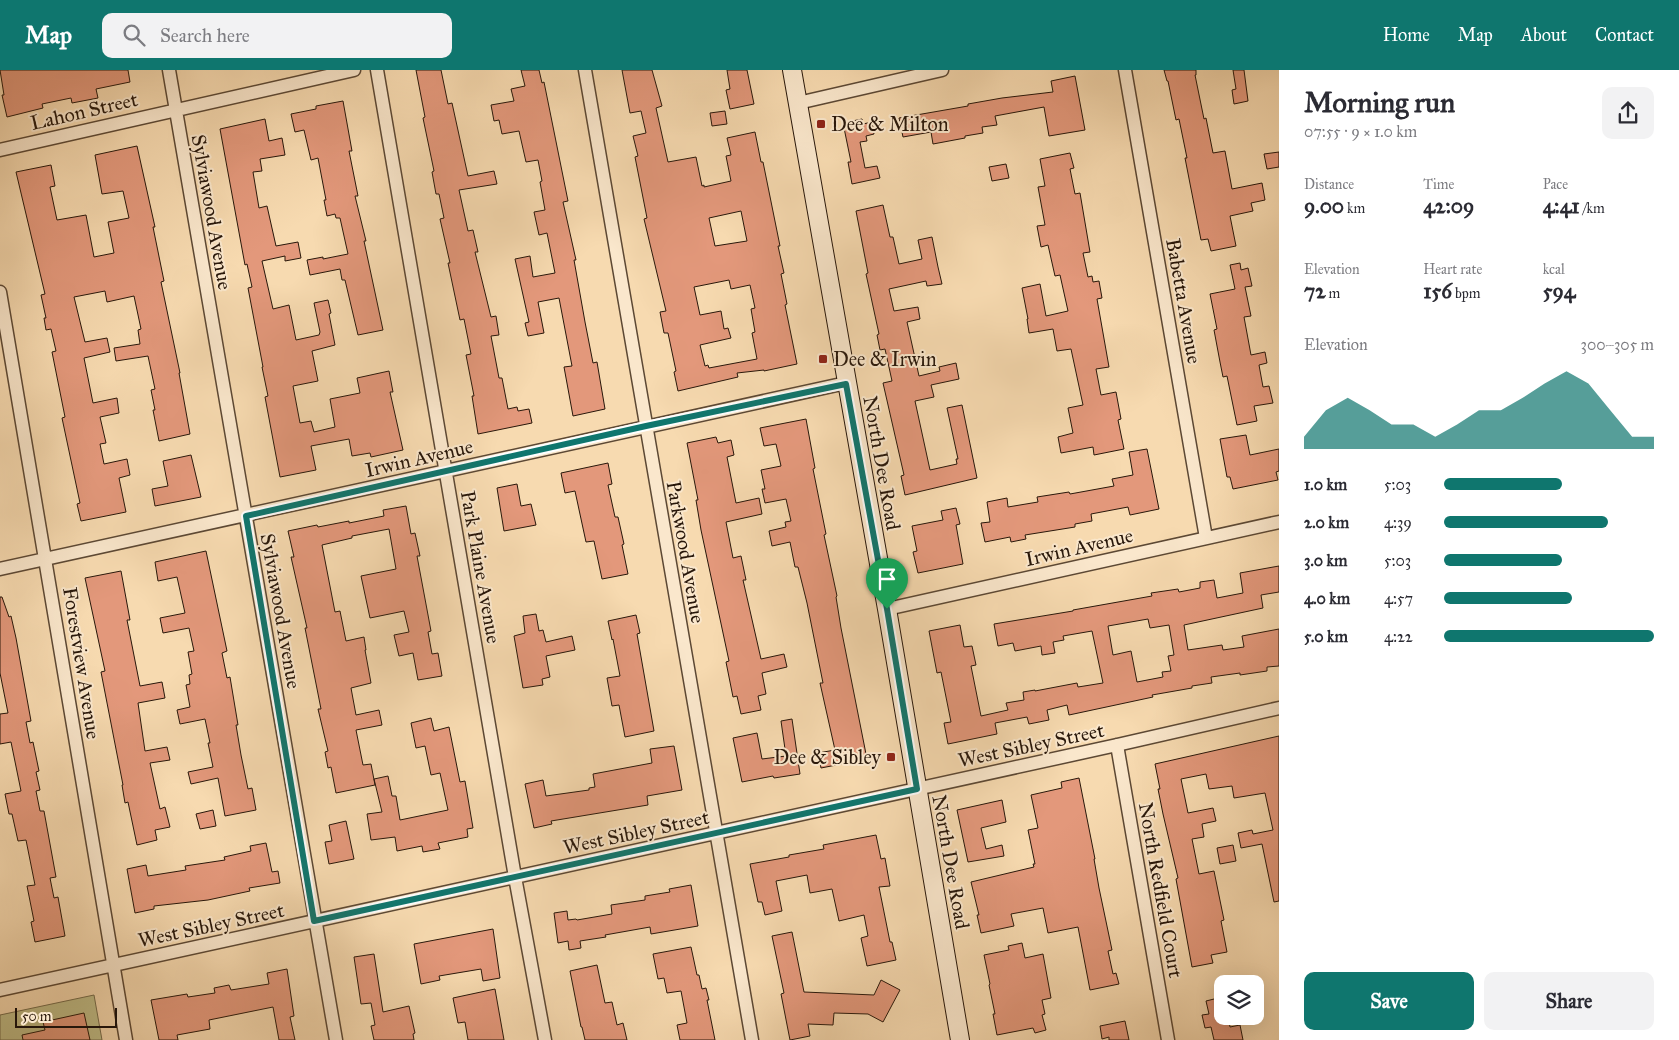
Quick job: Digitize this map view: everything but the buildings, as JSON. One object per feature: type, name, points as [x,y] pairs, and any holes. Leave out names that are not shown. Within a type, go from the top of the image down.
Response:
[{"type":"main road","name":"North Dee Road","points":[[792,70],[887,609],[960,1040]]},
{"type":"street","name":"Sylviawood Avenue","points":[[169,70],[336,1040]]},
{"type":"street","name":"Lahon Street","points":[[0,150],[354,70]]},
{"type":"street","name":"Park Plaine Avenue","points":[[377,70],[515,877],[545,1040]]},
{"type":"street","name":"Parkwood Avenue","points":[[585,70],[752,1040]]},
{"type":"street","points":[[798,103],[942,70]]},
{"type":"street","name":"Babetta Avenue","points":[[1125,70],[1206,538]]},
{"type":"street","name":"Forestview Avenue","points":[[0,292],[126,1040]]},
{"type":"street","name":"Irwin Avenue","points":[[0,569],[646,426],[846,384]]},
{"type":"street","name":"Irwin Avenue","points":[[887,609],[1279,522]]},
{"type":"street","name":"West Sibley Street","points":[[0,990],[1279,708]]},
{"type":"street","name":"North Redfield Court","points":[[1118,745],[1168,1040]]},
{"type":"shaded area","points":[[94,995],[102,1040],[0,1040],[0,1015]]},
{"type":"place","name":"Dee & Milton","points":[[821,124]]},
{"type":"place","name":"Dee & Irwin","points":[[823,359]]},
{"type":"place","name":"Dee & Sibley","points":[[891,757]]},
{"type":"route","points":[[846,384],[887,609],[917,789],[314,921],[246,516],[646,426],[846,384]]}]
